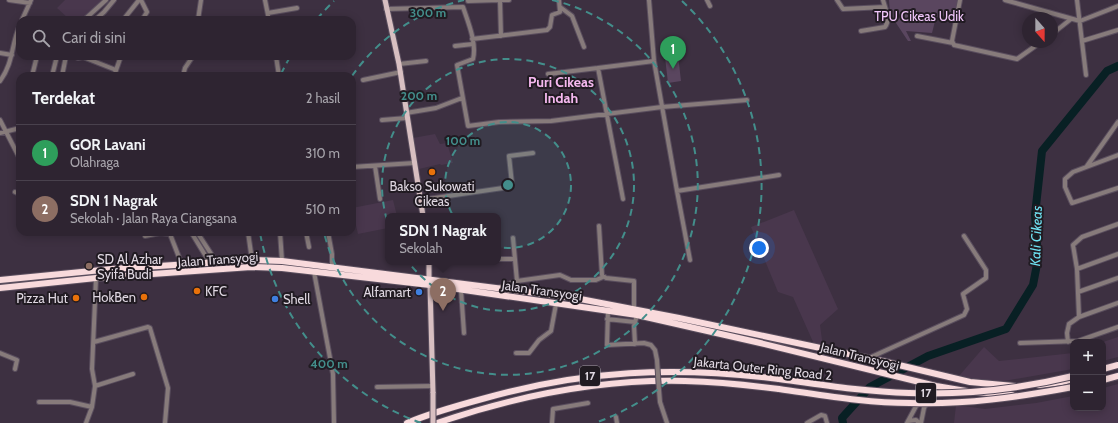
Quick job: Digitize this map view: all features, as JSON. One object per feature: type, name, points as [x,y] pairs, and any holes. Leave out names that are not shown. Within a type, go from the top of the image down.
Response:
[{"type":"highway","name":"Jalan Transyogi","points":[[0,280],[252,260],[282,261],[430,282],[461,290],[637,315],[936,386],[996,395],[1034,395],[1070,389]]},
{"type":"highway","points":[[165,266],[165,274]]},
{"type":"highway","name":"Jalan Transyogi","points":[[0,288],[96,278],[269,267],[497,288],[575,298],[869,358],[978,383],[1014,386],[1048,385],[1070,379]]},
{"type":"highway","points":[[574,306],[575,298]]},
{"type":"highway","points":[[1106,368],[1118,364]]},
{"type":"highway","name":"Jakarta Outer Ring Road 2","points":[[407,423],[451,407],[508,391],[598,375],[686,371],[731,373],[878,392],[935,393],[1019,386],[1070,378]]},
{"type":"highway","points":[[1106,379],[1118,375]]},
{"type":"highway","name":"Jakarta Outer Ring Road 2","points":[[437,423],[511,401],[599,385],[684,381],[730,383],[877,402],[936,403],[1020,396],[1070,388]]},
{"type":"main road","points":[[385,0],[401,72],[406,115],[423,213]]},
{"type":"main road","points":[[429,265],[433,423]]},
{"type":"street","points":[[9,0],[31,1],[24,16]]},
{"type":"street","points":[[88,16],[106,0]]},
{"type":"street","points":[[100,16],[114,0]]},
{"type":"street","points":[[127,16],[140,0],[147,12],[144,16]]},
{"type":"street","points":[[199,16],[201,0]]},
{"type":"street","points":[[266,0],[268,16]]},
{"type":"street","points":[[500,0],[501,36]]},
{"type":"street","points":[[468,1],[509,0]]},
{"type":"street","points":[[455,46],[501,36],[547,30],[550,27],[552,15],[560,12],[559,0]]},
{"type":"street","points":[[649,0],[654,61],[690,260]]},
{"type":"street","points":[[707,0],[710,6]]},
{"type":"street","points":[[861,31],[885,27],[888,22],[883,0]]},
{"type":"street","points":[[953,43],[960,0]]},
{"type":"street","points":[[1005,0],[1080,21],[1118,6]]},
{"type":"street","points":[[1077,0],[1086,75]]},
{"type":"street","points":[[837,2],[843,9],[885,7]]},
{"type":"street","points":[[386,9],[461,6],[473,42],[473,59],[458,64],[466,123],[470,126],[499,122],[551,122],[662,107],[747,100]]},
{"type":"street","points":[[268,13],[297,8]]},
{"type":"street","points":[[560,8],[572,16],[584,47]]},
{"type":"street","points":[[1058,29],[1071,19]]},
{"type":"street","points":[[1082,41],[1118,30]]},
{"type":"street","points":[[0,81],[8,70],[16,34]]},
{"type":"street","points":[[917,36],[953,43],[954,45],[1017,59],[1033,48]]},
{"type":"street","points":[[0,53],[12,55]]},
{"type":"street","points":[[33,72],[36,60]]},
{"type":"street","points":[[53,72],[56,60]]},
{"type":"street","points":[[63,72],[65,60]]},
{"type":"street","points":[[92,60],[116,70],[120,60]]},
{"type":"street","points":[[184,72],[190,60]]},
{"type":"street","points":[[277,60],[278,72]]},
{"type":"street","points":[[399,64],[426,61]]},
{"type":"street","points":[[548,74],[654,61]]},
{"type":"street","points":[[598,68],[623,199]]},
{"type":"street","points":[[363,80],[401,72]]},
{"type":"street","points":[[382,120],[436,108],[462,98]]},
{"type":"street","points":[[0,120],[5,133],[16,152]]},
{"type":"street","points":[[1087,167],[1118,122]]},
{"type":"street","points":[[0,133],[16,129]]},
{"type":"street","points":[[421,200],[510,187],[512,184],[510,156],[533,153]]},
{"type":"street","points":[[1118,156],[1073,172],[1065,179],[1065,187],[1072,203],[1118,188]]},
{"type":"street","points":[[356,167],[414,162]]},
{"type":"street","points":[[375,166],[380,199]]},
{"type":"street","points":[[678,191],[779,175]]},
{"type":"street","points":[[1079,318],[1077,269],[1072,248],[1082,237],[1118,224]]},
{"type":"street","points":[[599,226],[603,277]]},
{"type":"street","points":[[170,236],[182,265]]},
{"type":"street","points":[[194,236],[214,263]]},
{"type":"street","points":[[199,236],[214,263]]},
{"type":"street","points":[[249,236],[252,260]]},
{"type":"street","points":[[280,236],[282,261]]},
{"type":"street","points":[[307,236],[309,247]]},
{"type":"street","points":[[329,236],[332,254],[332,267]]},
{"type":"street","points":[[869,358],[964,315],[967,309],[963,294],[986,278],[986,270],[964,236]]},
{"type":"street","points":[[513,238],[517,281]]},
{"type":"street","points":[[1077,269],[1118,254]]},
{"type":"street","points":[[501,259],[515,259]]},
{"type":"street","points":[[314,272],[333,374],[334,423]]},
{"type":"street","points":[[497,288],[517,281],[560,275],[571,280],[596,280],[603,277],[634,281],[634,309]]},
{"type":"street","points":[[86,423],[92,407],[95,386],[92,369],[96,278]]},
{"type":"street","points":[[1078,292],[1118,278]]},
{"type":"street","points":[[461,290],[464,333]]},
{"type":"street","points":[[1068,342],[1067,333],[1069,324],[1079,318],[1118,303]]},
{"type":"street","points":[[516,353],[529,353],[539,340],[551,331],[556,304]]},
{"type":"street","points":[[608,311],[607,345],[652,344],[655,350],[660,402],[667,423]]},
{"type":"street","points":[[635,344],[635,322],[637,315]]},
{"type":"street","points":[[607,319],[635,322]]},
{"type":"street","points":[[94,342],[148,327],[150,328],[168,388],[169,395],[166,405],[165,423]]},
{"type":"street","points":[[1020,343],[1078,341],[1118,327]]},
{"type":"street","points":[[0,353],[17,360],[15,369]]},
{"type":"street","points":[[95,386],[133,374]]},
{"type":"street","points":[[907,422],[925,383]]},
{"type":"street","points":[[377,387],[432,386]]},
{"type":"street","points":[[907,422],[916,420],[920,423],[924,408],[936,386]]},
{"type":"street","points":[[39,402],[70,402],[92,407]]},
{"type":"street","points":[[552,423],[553,409],[588,403]]},
{"type":"street","points":[[807,423],[821,415],[825,416],[827,423]]},
{"type":"street","points":[[616,417],[617,423]]},
{"type":"shaded area","points":[[65,0],[104,0],[86,16],[66,16],[57,8]]},
{"type":"shaded area","points":[[435,134],[440,144],[447,143],[453,163],[440,164],[419,169],[413,138]]},
{"type":"shaded area","points":[[393,200],[396,213],[385,213],[385,229],[358,234],[356,225],[356,207]]},
{"type":"shaded area","points":[[794,210],[838,309],[820,325],[823,347],[814,344],[793,297],[778,292],[751,227]]},
{"type":"shaded area","points":[[1118,337],[1118,357],[1106,360],[1106,341]]},
{"type":"shaded area","points":[[984,347],[999,361],[1070,353],[1070,370],[1004,381],[980,380],[959,376]]},
{"type":"shaded area","points":[[1118,384],[1118,423],[954,423],[956,405],[985,409],[1036,403],[1070,397],[1070,411],[1106,411],[1106,387]]},
{"type":"green space","name":"TPU Cikeas Udik","points":[[889,0],[961,0],[960,13],[936,17],[932,33],[906,31],[911,41],[908,41],[890,14]]},
{"type":"green space","points":[[678,55],[681,81],[668,83],[665,57]]},
{"type":"waterway","name":"Kali Cikeas","points":[[843,423],[842,418],[870,387],[928,356],[1006,329],[1033,285],[1038,259],[1035,215],[1042,151],[1107,71],[1118,66]]},
{"type":"place","name":"GOR Lavani","points":[[673,69]]},
{"type":"place","name":"Bakso Sukowati Cikeas","points":[[432,172]]},
{"type":"place","name":"SD Al Azhar Syifa Budi","points":[[89,266]]},
{"type":"place","name":"KFC","points":[[197,291]]},
{"type":"place","name":"Alfamart","points":[[419,292]]},
{"type":"place","name":"HokBen","points":[[144,297]]},
{"type":"place","name":"Pizza Hut","points":[[76,298]]},
{"type":"place","name":"Shell","points":[[275,299]]},
{"type":"place","name":"SDN 1 Nagrak","points":[[443,311]]},
{"type":"district","name":"Puri Cikeas Indah","points":[[561,90]]}]
